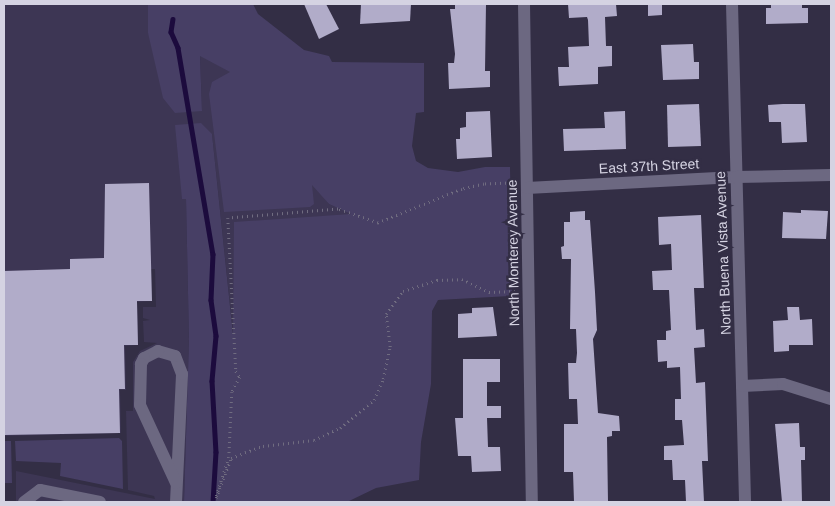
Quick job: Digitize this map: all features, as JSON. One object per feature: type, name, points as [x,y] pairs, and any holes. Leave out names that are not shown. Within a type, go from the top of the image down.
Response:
[{"type":"street","name":"North Monterey Avenue","points":[[524,4],[532,502]]},
{"type":"street","name":"North Buena Vista Avenue","points":[[732,4],[745,502]]},
{"type":"street","name":"East 37th Street","points":[[528,188],[736,177],[831,176]]},
{"type":"street","points":[[176,483],[140,404],[141,364],[144,358],[158,351],[175,356],[181,369],[176,502]]},
{"type":"street","points":[[742,386],[782,384],[831,399]]},
{"type":"street","points":[[24,502],[40,490],[100,502]]},
{"type":"path","points":[[510,183],[484,184],[462,189],[378,223],[338,208],[228,218],[236,371],[240,377],[232,392],[229,456],[216,498],[231,458],[263,446],[314,440],[340,428],[374,400],[383,379],[390,348],[386,314],[403,291],[437,280],[462,279],[489,292],[529,291]]},
{"type":"shaded area","points":[[4,4],[148,4],[148,33],[202,111],[200,55],[231,72],[329,204],[352,214],[234,343],[212,134],[183,199],[186,199],[189,339],[184,502],[16,502],[16,471],[155,499],[154,496],[128,490],[126,411],[133,411],[133,362],[140,351],[157,343],[144,342],[143,321],[150,320],[143,318],[143,307],[156,307],[155,269],[151,269],[152,301],[137,302],[138,345],[125,346],[126,390],[120,390],[121,433],[4,436],[4,302],[70,300],[70,297],[4,299]]},
{"type":"shaded area","points":[[148,4],[253,4],[258,14],[304,50],[329,56],[332,62],[424,63],[424,112],[416,113],[412,146],[416,161],[428,168],[458,172],[485,167],[510,167],[512,296],[438,300],[432,311],[431,384],[421,442],[419,480],[376,488],[347,502],[184,502],[189,339],[186,199],[182,199],[175,125],[201,123],[212,134],[233,335],[234,222],[351,214],[329,204],[312,185],[314,204],[310,207],[224,212],[209,94],[212,82],[230,72],[200,56],[202,111],[175,113],[163,98],[148,33]]},
{"type":"shaded area","points":[[119,438],[122,441],[123,489],[60,476],[61,463],[16,461],[15,441]]},
{"type":"shaded area","points":[[4,441],[11,441],[12,483],[4,483]]},
{"type":"building","points":[[304,4],[326,4],[339,29],[319,39]]},
{"type":"building","points":[[361,4],[411,4],[410,21],[360,24]]},
{"type":"building","points":[[455,4],[486,4],[485,71],[490,71],[490,87],[449,89],[448,63],[454,63],[455,54],[450,9],[455,9]]},
{"type":"building","points":[[568,4],[616,4],[617,16],[605,17],[606,46],[612,46],[612,66],[598,67],[598,84],[559,86],[558,67],[569,67],[568,47],[589,46],[587,17],[569,18]]},
{"type":"building","points":[[648,4],[662,4],[662,15],[648,16]]},
{"type":"building","points":[[771,4],[802,4],[802,8],[808,8],[808,23],[766,24],[766,8],[771,8]]},
{"type":"building","points":[[693,44],[694,62],[699,62],[699,79],[663,80],[661,45]]},
{"type":"building","points":[[699,104],[701,146],[668,147],[667,105]]},
{"type":"building","points":[[805,104],[807,142],[782,143],[781,122],[769,122],[768,105]]},
{"type":"building","points":[[490,111],[492,157],[457,159],[456,139],[460,139],[460,128],[466,127],[466,112]]},
{"type":"building","points":[[625,111],[626,149],[564,151],[563,129],[605,128],[604,112]]},
{"type":"building","points":[[149,183],[152,301],[137,301],[138,345],[124,345],[125,389],[119,389],[120,433],[4,435],[4,271],[70,269],[70,259],[104,258],[105,184]]},
{"type":"building","points":[[801,210],[828,211],[826,239],[782,238],[783,212],[801,213]]},
{"type":"building","points":[[585,211],[585,220],[590,220],[595,292],[597,330],[593,339],[598,413],[619,416],[620,431],[612,431],[612,436],[607,437],[608,502],[574,502],[573,472],[564,472],[564,424],[578,424],[577,399],[569,399],[568,363],[576,363],[577,353],[576,329],[570,329],[571,259],[562,259],[561,247],[564,246],[564,222],[570,222],[570,212]]},
{"type":"building","points":[[701,215],[704,288],[694,288],[696,330],[704,329],[705,347],[694,348],[696,383],[705,382],[708,461],[702,461],[704,502],[686,502],[685,480],[673,480],[672,460],[664,460],[664,446],[684,445],[682,420],[675,420],[675,399],[681,399],[680,367],[667,368],[667,361],[658,362],[657,340],[666,340],[666,331],[671,330],[669,290],[653,290],[652,271],[672,270],[671,244],[659,245],[658,217]]},
{"type":"building","points":[[493,307],[497,336],[458,338],[458,314],[472,313],[472,308]]},
{"type":"building","points":[[787,307],[799,307],[800,320],[812,319],[813,345],[789,345],[789,351],[774,352],[773,321],[788,320]]},
{"type":"building","points":[[463,359],[500,359],[500,382],[487,382],[487,406],[501,406],[501,418],[487,418],[488,447],[500,447],[501,471],[472,472],[471,456],[458,456],[455,418],[463,418]]},
{"type":"building","points":[[799,423],[800,447],[805,447],[805,460],[801,460],[802,502],[782,502],[775,424]]},
{"type":"waterway","points":[[173,19],[171,32],[178,48],[213,254],[211,300],[216,336],[212,381],[216,452],[213,502]]}]
